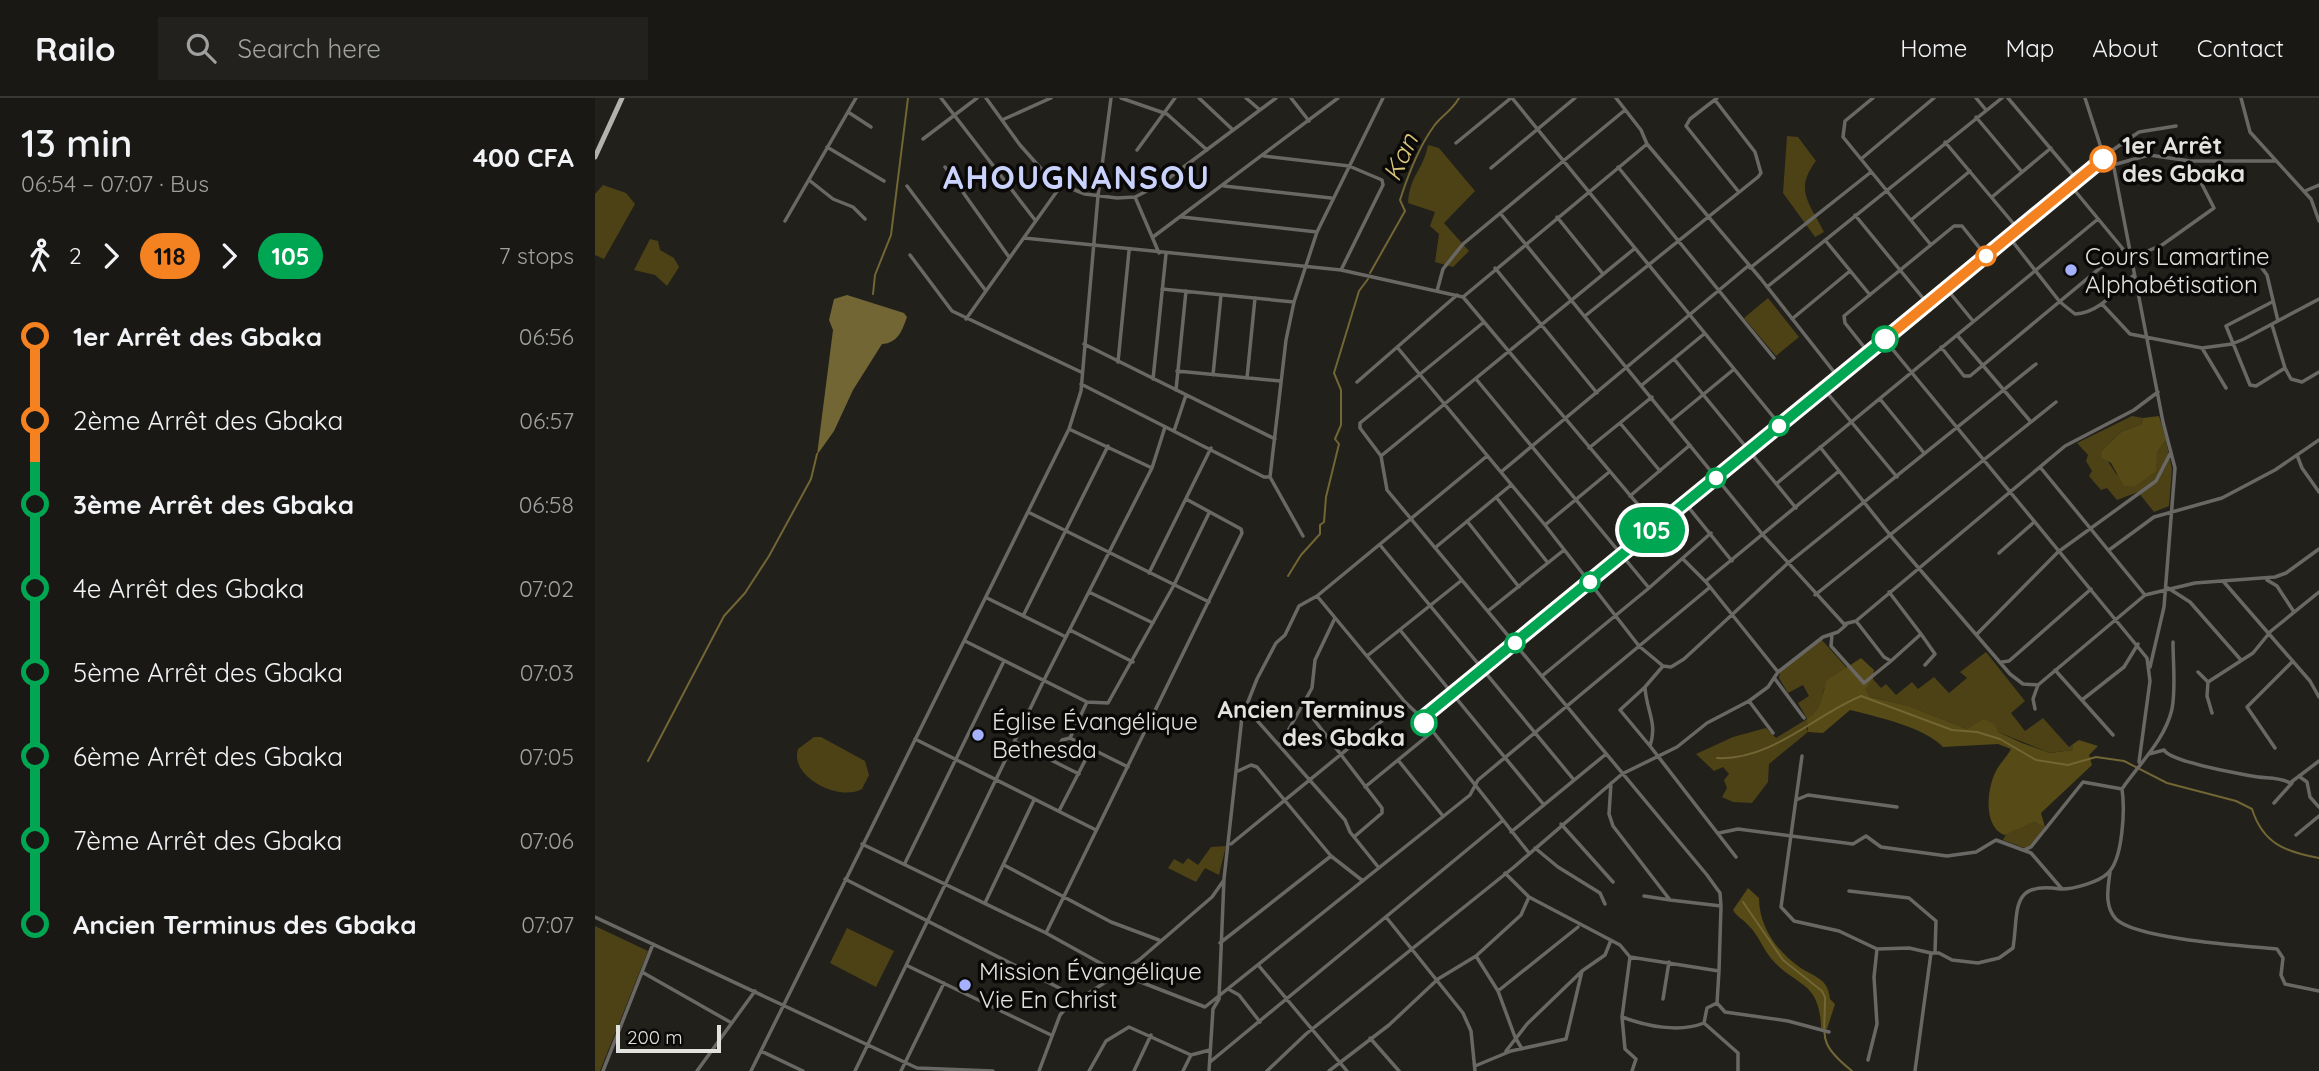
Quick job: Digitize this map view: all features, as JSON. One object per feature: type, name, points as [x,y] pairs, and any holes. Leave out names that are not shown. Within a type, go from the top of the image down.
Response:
[{"type":"main road","points":[[595,157],[622,98]]},
{"type":"street","points":[[785,221],[856,98]]},
{"type":"street","points":[[941,98],[1035,220]]},
{"type":"street","points":[[923,139],[977,98]]},
{"type":"street","points":[[986,98],[1041,172],[1060,187],[1098,196],[1135,197],[1161,184],[1276,98]]},
{"type":"street","points":[[1002,120],[1051,98]]},
{"type":"street","points":[[751,1071],[1069,429],[1081,384],[1098,196],[1111,98]]},
{"type":"street","points":[[1121,98],[1167,114],[1207,149]]},
{"type":"street","points":[[1137,150],[1167,114],[1175,98]]},
{"type":"street","points":[[1199,98],[1233,130]]},
{"type":"street","points":[[1246,98],[1260,110]]},
{"type":"street","points":[[1291,98],[1309,121]]},
{"type":"street","points":[[1153,237],[1338,98]]},
{"type":"street","points":[[1303,536],[1270,477],[1280,381],[1294,302],[1332,198],[1383,98]]},
{"type":"street","points":[[1456,143],[1511,98],[1780,425]]},
{"type":"street","points":[[1491,167],[1574,98]]},
{"type":"street","points":[[1616,98],[1641,130],[1647,144],[1767,287],[1838,377]]},
{"type":"street","points":[[1873,98],[1850,115],[1842,128],[1843,137],[1931,245]]},
{"type":"street","points":[[1861,159],[1934,98]]},
{"type":"street","points":[[1976,98],[1986,110]]},
{"type":"street","points":[[1767,287],[2002,98]]},
{"type":"street","points":[[2008,98],[2077,180]]},
{"type":"street","points":[[2085,98],[2103,158],[2113,165],[2175,468],[2166,587],[2156,653],[2150,667],[2142,754],[2138,765]]},
{"type":"street","points":[[2241,98],[2247,126],[2305,191],[2319,221]]},
{"type":"street","points":[[1585,316],[1758,177],[1760,167],[1755,152],[1716,99],[1690,119],[1686,127],[1738,191]]},
{"type":"street","points":[[1437,291],[1448,261],[1500,213],[1626,110]]},
{"type":"street","points":[[848,112],[871,127]]},
{"type":"street","points":[[1976,117],[2022,172]]},
{"type":"street","points":[[1423,719],[2103,158],[2139,132],[2176,126]]},
{"type":"street","points":[[1945,142],[2019,229]]},
{"type":"street","points":[[1463,297],[1647,144]]},
{"type":"street","points":[[827,147],[884,181]]},
{"type":"street","points":[[1992,197],[2051,148]]},
{"type":"street","points":[[2113,165],[2149,155],[2190,161],[2276,161]]},
{"type":"street","points":[[1262,156],[1349,166],[1383,182],[1341,270]]},
{"type":"street","points":[[2131,256],[2162,245],[2214,208],[2190,161]]},
{"type":"street","points":[[945,167],[1009,257]]},
{"type":"street","points":[[1618,167],[1774,358]]},
{"type":"street","points":[[1911,220],[1970,171]]},
{"type":"street","points":[[1501,472],[1720,290],[1871,172]]},
{"type":"street","points":[[809,180],[833,199],[853,207],[865,219]]},
{"type":"street","points":[[2305,191],[2319,185]]},
{"type":"street","points":[[907,186],[986,291]]},
{"type":"street","points":[[1222,186],[1332,198]]},
{"type":"street","points":[[2071,186],[2131,256]]},
{"type":"street","points":[[967,319],[1060,187]]},
{"type":"street","points":[[1135,197],[1159,254]]},
{"type":"street","points":[[1500,213],[1787,564],[1846,625]]},
{"type":"street","points":[[1855,215],[1927,303]]},
{"type":"street","points":[[1180,216],[1317,233]]},
{"type":"street","points":[[1557,217],[1603,274]]},
{"type":"street","points":[[1776,484],[2098,219]]},
{"type":"street","points":[[1868,352],[1843,320],[1931,245],[1958,225],[1986,256]]},
{"type":"street","points":[[2009,237],[2060,302],[2078,315],[2102,304],[2134,275]]},
{"type":"street","points":[[1024,238],[1129,251],[1341,270],[1463,297],[1656,526]]},
{"type":"street","points":[[1825,240],[1870,295]]},
{"type":"street","points":[[1381,456],[1634,248]]},
{"type":"street","points":[[1941,347],[1964,376],[1970,376],[2123,249]]},
{"type":"street","points":[[1118,362],[1129,251]]},
{"type":"street","points":[[1153,379],[1166,254]]},
{"type":"street","points":[[910,255],[951,311],[1081,372]]},
{"type":"street","points":[[2259,264],[2267,275],[2278,321]]},
{"type":"street","points":[[1495,268],[1597,393]]},
{"type":"street","points":[[1792,319],[1850,271]]},
{"type":"street","points":[[1945,288],[1973,321]]},
{"type":"street","points":[[1162,289],[1294,302]]},
{"type":"street","points":[[1175,390],[1185,291]]},
{"type":"street","points":[[1213,374],[1221,295]]},
{"type":"street","points":[[1357,382],[1457,295]]},
{"type":"street","points":[[1247,378],[1255,298]]},
{"type":"street","points":[[2102,304],[2127,333],[2202,348],[2232,344],[2319,299]]},
{"type":"street","points":[[2272,302],[2226,323],[2246,379],[2252,386],[2285,368]]},
{"type":"street","points":[[1484,322],[1360,423],[1360,428],[1381,456],[1387,490],[1714,883],[1720,893],[1721,906],[1717,1003],[1725,1012],[1788,1021],[1829,1032]]},
{"type":"street","points":[[2272,325],[2291,379],[2298,382],[2319,372]]},
{"type":"street","points":[[1642,385],[1704,334]]},
{"type":"street","points":[[1957,335],[2031,422]]},
{"type":"street","points":[[1884,339],[2033,523],[2138,644],[2150,667]]},
{"type":"street","points":[[1084,344],[1275,439]]},
{"type":"street","points":[[1397,347],[1545,525],[1639,646],[1663,666],[1671,667],[1685,659],[1714,633],[1731,613],[1787,564],[1897,477],[2001,389],[2036,364]]},
{"type":"street","points":[[2202,348],[2226,388]]},
{"type":"street","points":[[1674,359],[1796,508]]},
{"type":"street","points":[[1671,421],[1733,370]]},
{"type":"street","points":[[1177,371],[1280,381]]},
{"type":"street","points":[[1476,379],[1649,588]]},
{"type":"street","points":[[1081,384],[1211,448],[1263,477],[1270,477]]},
{"type":"street","points":[[1824,388],[1897,477]]},
{"type":"street","points":[[1267,1071],[1312,1029],[1505,873],[1611,783],[1655,756],[1677,747],[1707,723],[1749,701],[1775,679],[1778,672],[1823,637],[1856,621],[2065,446],[2134,410],[2158,392]]},
{"type":"street","points":[[1174,430],[1186,395]]},
{"type":"street","points":[[1589,448],[1652,397]]},
{"type":"street","points":[[1880,399],[1924,453]]},
{"type":"street","points":[[1815,595],[2056,402]]},
{"type":"street","points":[[1620,423],[1660,471]]},
{"type":"street","points":[[855,1071],[1044,680],[1152,468],[1164,427]]},
{"type":"street","points":[[1069,429],[1152,468]]},
{"type":"street","points":[[2109,550],[2146,522],[2172,509],[2204,505],[2222,498],[2319,440]]},
{"type":"street","points":[[1630,496],[1691,445]]},
{"type":"street","points":[[1023,616],[1108,446]]},
{"type":"street","points":[[1820,447],[1891,536],[2017,682],[2038,685]]},
{"type":"street","points":[[1149,573],[1211,448]]},
{"type":"street","points":[[1977,634],[2059,552],[2156,481],[2171,451]]},
{"type":"street","points":[[2297,455],[2319,492]]},
{"type":"street","points":[[1210,1071],[1213,1009],[1219,999],[1224,879],[1238,771],[1239,730],[1263,667],[1276,643],[1285,635],[1299,606],[1317,596],[1487,456]]},
{"type":"street","points":[[2040,467],[2145,595]]},
{"type":"street","points":[[1706,582],[1839,471]]},
{"type":"street","points":[[1545,525],[1608,472]]},
{"type":"street","points":[[1436,547],[1511,485]]},
{"type":"street","points":[[1496,497],[1548,563]]},
{"type":"street","points":[[1046,933],[1242,533],[1241,529],[1186,499]]},
{"type":"street","points":[[1685,503],[1732,561]]},
{"type":"street","points":[[1029,512],[1209,603]]},
{"type":"street","points":[[965,641],[1087,702],[1110,702],[1174,585],[1209,513]]},
{"type":"street","points":[[1467,522],[1519,587]]},
{"type":"street","points":[[1999,553],[2033,523]]},
{"type":"street","points":[[1541,677],[1711,533]]},
{"type":"street","points":[[1380,545],[1574,780]]},
{"type":"street","points":[[2035,709],[2033,699],[2038,685],[2145,595],[2184,584],[2264,578],[2286,573],[2319,549]]},
{"type":"street","points":[[1488,611],[1564,550]]},
{"type":"street","points":[[1683,559],[1706,582],[1778,672]]},
{"type":"street","points":[[2264,578],[2277,586],[2294,612]]},
{"type":"street","points":[[1367,656],[1462,580]]},
{"type":"street","points":[[2223,582],[2319,697]]},
{"type":"street","points":[[2179,593],[2184,584]]},
{"type":"street","points":[[2166,587],[2179,593],[2241,660]]},
{"type":"street","points":[[862,844],[1046,933],[1120,974],[1205,1007],[1219,999],[1470,795],[1474,786],[1505,758],[1709,588]]},
{"type":"street","points":[[2002,662],[2009,661],[2091,589]]},
{"type":"street","points":[[1089,592],[1153,622]]},
{"type":"street","points":[[1889,592],[1935,654],[1925,665]]},
{"type":"street","points":[[2208,682],[2241,660],[2269,637],[2271,631],[2319,592]]},
{"type":"street","points":[[1317,596],[1405,702],[1423,719],[1431,733],[1529,853]]},
{"type":"street","points":[[987,598],[1066,637]]},
{"type":"street","points":[[1280,745],[1311,688],[1315,660],[1335,618]]},
{"type":"street","points":[[1856,621],[1884,657],[1891,661]]},
{"type":"street","points":[[1070,630],[1133,662]]},
{"type":"street","points":[[1400,630],[1543,805]]},
{"type":"street","points":[[1832,634],[1831,646],[1864,683],[1921,634]]},
{"type":"street","points":[[2172,642],[2172,710],[2162,735],[2122,789],[2125,814],[2111,870],[2108,903],[2111,912],[2122,924],[2146,933],[2277,949],[2283,958],[2281,975],[2285,984],[2319,991]]},
{"type":"street","points":[[2082,700],[2124,667],[2138,644]]},
{"type":"street","points":[[905,863],[1004,660]]},
{"type":"street","points":[[2275,748],[2247,707],[2292,662]]},
{"type":"street","points":[[1663,666],[1645,687],[1620,709],[1736,857]]},
{"type":"street","points":[[2055,670],[2113,735]]},
{"type":"street","points":[[2198,672],[2208,682],[2207,696],[2212,713]]},
{"type":"street","points":[[1775,679],[1804,718]]},
{"type":"street","points":[[1645,687],[1646,700],[1654,722],[1650,746]]},
{"type":"street","points":[[1749,701],[1773,733]]},
{"type":"street","points":[[1052,760],[1062,740],[1070,737],[1087,702]]},
{"type":"street","points":[[1229,845],[1405,702]]},
{"type":"street","points":[[1302,704],[1339,756],[1383,810],[1354,837]]},
{"type":"street","points":[[1246,708],[1345,820],[1354,837],[1379,868]]},
{"type":"street","points":[[1365,787],[1431,733]]},
{"type":"street","points":[[1070,737],[1128,767]]},
{"type":"street","points":[[915,739],[1096,830]]},
{"type":"street","points":[[1014,742],[1079,774]]},
{"type":"street","points":[[1059,811],[1091,748]]},
{"type":"street","points":[[2142,754],[2164,750],[2170,756],[2198,765],[2292,783]]},
{"type":"street","points":[[1511,832],[1605,754]]},
{"type":"street","points":[[1802,756],[1781,907],[1794,921],[1839,931],[1877,949],[1909,948],[1966,963],[2000,958],[2013,948],[2018,903],[2023,894],[2039,886],[2062,889],[2098,879],[2111,870]]},
{"type":"street","points":[[1398,760],[1443,816]]},
{"type":"street","points":[[2274,803],[2292,783],[2319,761]]},
{"type":"street","points":[[1238,771],[1251,765],[1257,767],[1331,856],[1363,881]]},
{"type":"street","points":[[2300,777],[2307,782],[2310,797],[2319,807]]},
{"type":"street","points":[[2022,851],[2031,847],[2083,782],[2122,789]]},
{"type":"street","points":[[1611,783],[1609,814],[1613,826],[1671,900]]},
{"type":"street","points":[[1794,802],[1808,794],[1897,807]]},
{"type":"street","points":[[985,903],[1034,800]]},
{"type":"street","points":[[2296,835],[2319,816]]},
{"type":"street","points":[[1210,1062],[1501,821]]},
{"type":"street","points":[[1561,824],[1613,882]]},
{"type":"street","points":[[1719,833],[1738,829],[1853,844],[1866,836],[1881,846],[1935,855],[1969,853],[1996,839],[2031,853],[2062,889]]},
{"type":"street","points":[[1535,848],[1558,867],[1600,893],[1605,904]]},
{"type":"street","points":[[1220,943],[1331,856]]},
{"type":"street","points":[[1004,865],[1117,925],[1160,940]]},
{"type":"street","points":[[1505,873],[1529,897],[1579,926],[1611,940],[1630,957],[1719,971]]},
{"type":"street","points":[[845,879],[1079,998]]},
{"type":"street","points":[[1039,1071],[1062,1012],[1079,998],[1120,974],[1212,897],[1224,879]]},
{"type":"street","points":[[1849,891],[1909,898],[1936,921],[1915,1071]]},
{"type":"street","points":[[1644,896],[1721,906]]},
{"type":"street","points":[[1328,1071],[1389,1025],[1438,979],[1476,956],[1521,915],[1529,897]]},
{"type":"street","points":[[595,917],[905,1064],[929,1071],[993,1071]]},
{"type":"street","points":[[1386,917],[1438,979],[1468,1022],[1475,1069],[1505,1052],[1564,1041],[1569,1036],[1582,971]]},
{"type":"street","points":[[1498,991],[1579,926]]},
{"type":"street","points":[[1505,1052],[1515,1037],[1582,971],[1605,955],[1611,940]]},
{"type":"street","points":[[603,1071],[653,944]]},
{"type":"street","points":[[1868,1060],[1877,1024],[1874,977],[1877,949]]},
{"type":"street","points":[[1476,956],[1498,991],[1515,1037],[1523,1049]]},
{"type":"street","points":[[1630,957],[1622,1017],[1625,1049],[1636,1059],[1632,1071]]},
{"type":"street","points":[[1663,999],[1669,962]]},
{"type":"street","points":[[908,966],[1052,1035]]},
{"type":"street","points":[[1259,966],[1347,1071]]},
{"type":"street","points":[[642,972],[730,1022]]},
{"type":"street","points":[[901,1071],[944,983]]},
{"type":"street","points":[[1230,989],[1239,995],[1260,1022]]},
{"type":"street","points":[[697,1071],[755,991]]},
{"type":"street","points":[[1704,1023],[1707,1008],[1717,1003]]},
{"type":"street","points":[[1622,1017],[1643,1024],[1688,1029],[1704,1023]]},
{"type":"street","points":[[1704,1023],[1738,1053],[1738,1071]]},
{"type":"street","points":[[1089,1071],[1101,1046],[1125,1028],[1134,1027],[1191,1055],[1210,1050]]},
{"type":"street","points":[[1134,1071],[1151,1035]]},
{"type":"street","points":[[1370,1038],[1399,1071]]},
{"type":"street","points":[[761,1051],[802,1071]]},
{"type":"street","points":[[1183,1071],[1191,1055]]},
{"type":"shaded area","points":[[1787,136],[1798,137],[1816,161],[1809,171],[1805,188],[1809,204],[1824,232],[1815,237],[1783,193]]},
{"type":"shaded area","points":[[1428,145],[1439,148],[1475,191],[1444,223],[1469,251],[1453,267],[1435,262],[1439,234],[1430,226],[1435,212],[1408,203],[1411,185]]},
{"type":"shaded area","points":[[603,185],[626,193],[635,204],[604,259],[595,255],[595,194]]},
{"type":"shaded area","points":[[650,239],[658,241],[660,250],[674,258],[679,267],[667,286],[655,275],[634,270]]},
{"type":"shaded area","points":[[847,295],[904,313],[907,317],[896,339],[882,344],[853,390],[834,431],[817,455],[833,330],[829,320],[834,299]]},
{"type":"shaded area","points":[[1768,298],[1799,337],[1776,356],[1744,318]]},
{"type":"shaded area","points":[[2132,416],[2143,418],[2141,424],[2121,432],[2101,451],[2117,475],[2157,452],[2166,440],[2172,469],[2169,506],[2154,512],[2138,492],[2117,500],[2107,488],[2101,490],[2089,476],[2092,471],[2086,461],[2088,455],[2077,443]]},
{"type":"shaded area","points":[[2159,416],[2166,440],[2157,452],[2156,471],[2135,486],[2124,486],[2111,463],[2102,458],[2101,451],[2121,432],[2141,424],[2143,418]]},
{"type":"shaded area","points":[[1821,639],[1847,668],[1824,688],[1823,703],[1806,726],[1808,732],[1769,764],[1768,782],[1752,803],[1733,802],[1722,797],[1727,788],[1724,780],[1729,774],[1723,767],[1714,771],[1696,754],[1733,737],[1766,728],[1776,738],[1807,719],[1798,703],[1809,696],[1803,685],[1788,693],[1779,678],[1780,672]]},
{"type":"shaded area","points":[[1986,652],[2025,701],[2011,713],[2025,731],[2043,718],[2069,747],[2073,744],[2073,750],[2050,753],[1998,732],[1967,729],[1909,706],[1871,697],[1864,690],[1873,679],[1881,688],[1886,684],[1896,695],[1912,682],[1918,689],[1934,677],[1949,693],[1967,678],[1960,672]]},
{"type":"shaded area","points":[[1861,658],[1874,670],[1873,679],[1865,690],[1871,697],[1909,706],[1967,729],[1984,719],[1995,725],[1998,732],[2050,753],[2073,750],[2073,744],[2079,740],[2098,746],[2089,755],[2092,765],[2041,813],[2045,827],[2034,822],[2004,835],[1993,824],[1989,798],[1995,773],[2011,749],[1998,744],[1943,747],[1913,728],[1850,710],[1823,733],[1808,732],[1807,719],[1819,707],[1826,681]]},
{"type":"shaded area","points":[[814,737],[821,737],[865,761],[869,775],[862,789],[841,792],[818,784],[808,777],[797,759],[798,749]]},
{"type":"shaded area","points":[[2034,822],[2045,827],[2027,849],[2003,840],[2007,832]]},
{"type":"shaded area","points":[[1226,846],[1219,875],[1205,868],[1196,882],[1168,868],[1174,859],[1183,864],[1188,858],[1198,865],[1211,847]]},
{"type":"shaded area","points":[[1748,888],[1759,898],[1762,918],[1776,945],[1790,960],[1819,978],[1826,986],[1830,999],[1835,1004],[1827,1029],[1821,1028],[1820,1012],[1811,992],[1779,967],[1757,936],[1733,910]]},
{"type":"shaded area","points":[[595,926],[648,951],[600,1071],[595,1071]]},
{"type":"shaded area","points":[[847,928],[894,951],[876,987],[830,963]]},
{"type":"waterway","points":[[873,294],[875,275],[891,235],[908,98]]},
{"type":"waterway","name":"Kan","points":[[1370,273],[1405,211],[1400,200],[1418,152],[1434,126],[1459,98]]},
{"type":"waterway","points":[[1288,576],[1301,555],[1320,534],[1320,525],[1324,522],[1326,497],[1339,444],[1335,439],[1341,425],[1341,390],[1334,373],[1359,291],[1368,279]]},
{"type":"waterway","points":[[648,761],[724,616],[745,593],[769,556],[811,479],[817,454]]},
{"type":"waterway","points":[[1717,758],[1737,757],[1774,745],[1861,696],[1952,730],[1977,732],[2000,739],[2036,760],[2068,765],[2096,757],[2124,761],[2167,783],[2236,801],[2252,809],[2262,831],[2277,844],[2296,853],[2319,858]]},
{"type":"waterway","points":[[1743,902],[1783,960],[1822,991],[1825,997],[1825,1039],[1833,1053],[1852,1071]]},
{"type":"bus line","name":"118","points":[[1885,339],[2103,159]]},
{"type":"bus line","name":"105","points":[[1424,723],[1425,716],[1885,339]]},
{"type":"place","name":"1er Arrêt des Gbaka","points":[[2103,159]]},
{"type":"place","name":"Cours Lamartine Alphabétisation","points":[[2071,270]]},
{"type":"place","name":"Ancien Terminus des Gbaka","points":[[1424,723]]},
{"type":"place","name":"Église Évangélique Bethesda","points":[[978,735]]},
{"type":"place","name":"Mission Évangélique Vie En Christ","points":[[965,985]]},
{"type":"district","name":"AHOUGNANSOU","points":[[1077,177]]}]
